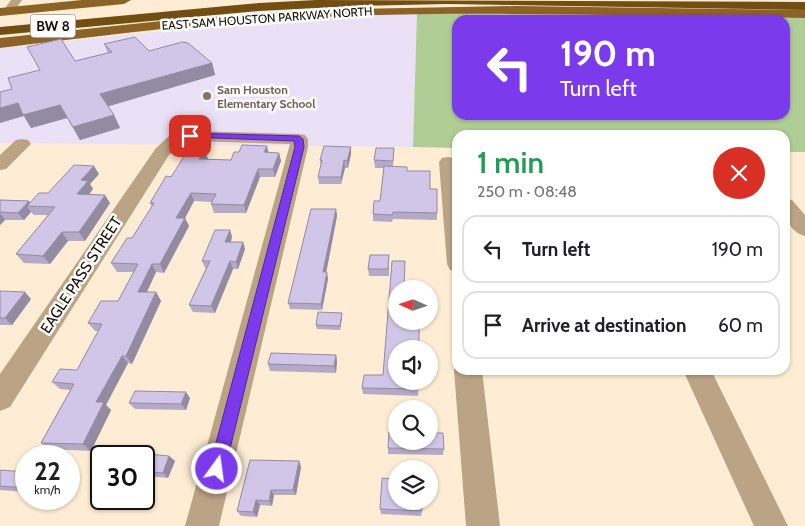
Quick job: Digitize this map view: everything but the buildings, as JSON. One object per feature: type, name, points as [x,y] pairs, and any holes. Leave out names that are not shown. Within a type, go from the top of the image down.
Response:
[{"type":"highway","points":[[175,1],[195,0]]},
{"type":"highway","name":"EAST SAM HOUSTON PARKWAY NORTH","points":[[2,15],[234,0]]},
{"type":"highway","points":[[423,0],[805,6]]},
{"type":"highway","name":"EAST SAM HOUSTON PARKWAY NORTH","points":[[0,33],[106,20],[274,6],[467,0]]},
{"type":"highway","points":[[617,0],[805,1]]},
{"type":"highway","points":[[2,15],[131,2]]},
{"type":"main road","name":"EAST SAM HOUSTON PARKWAY NORTH","points":[[0,43],[168,24],[341,12],[435,10],[805,14]]},
{"type":"street","points":[[2,15],[17,0]]},
{"type":"street","name":"EAGLE PASS STREET","points":[[0,398],[162,152],[175,140],[190,136],[299,139],[299,147],[202,526]]},
{"type":"street","points":[[0,166],[22,144]]},
{"type":"street","points":[[448,162],[452,203]]},
{"type":"street","points":[[790,211],[805,229]]},
{"type":"street","points":[[468,375],[483,526]]},
{"type":"street","points":[[699,375],[771,526]]},
{"type":"shaded area","name":"Sam Houston Elementary School","points":[[417,13],[413,147],[0,143],[0,48],[295,20]]},
{"type":"green space","points":[[417,13],[676,15],[452,15],[452,120],[790,120],[790,16],[805,16],[805,152],[790,152],[790,130],[452,130],[452,148],[413,147]]},
{"type":"place","name":"Sam Houston Elementary School","points":[[207,96]]},
{"type":"route","points":[[190,136],[299,139],[299,147],[217,469]]}]
